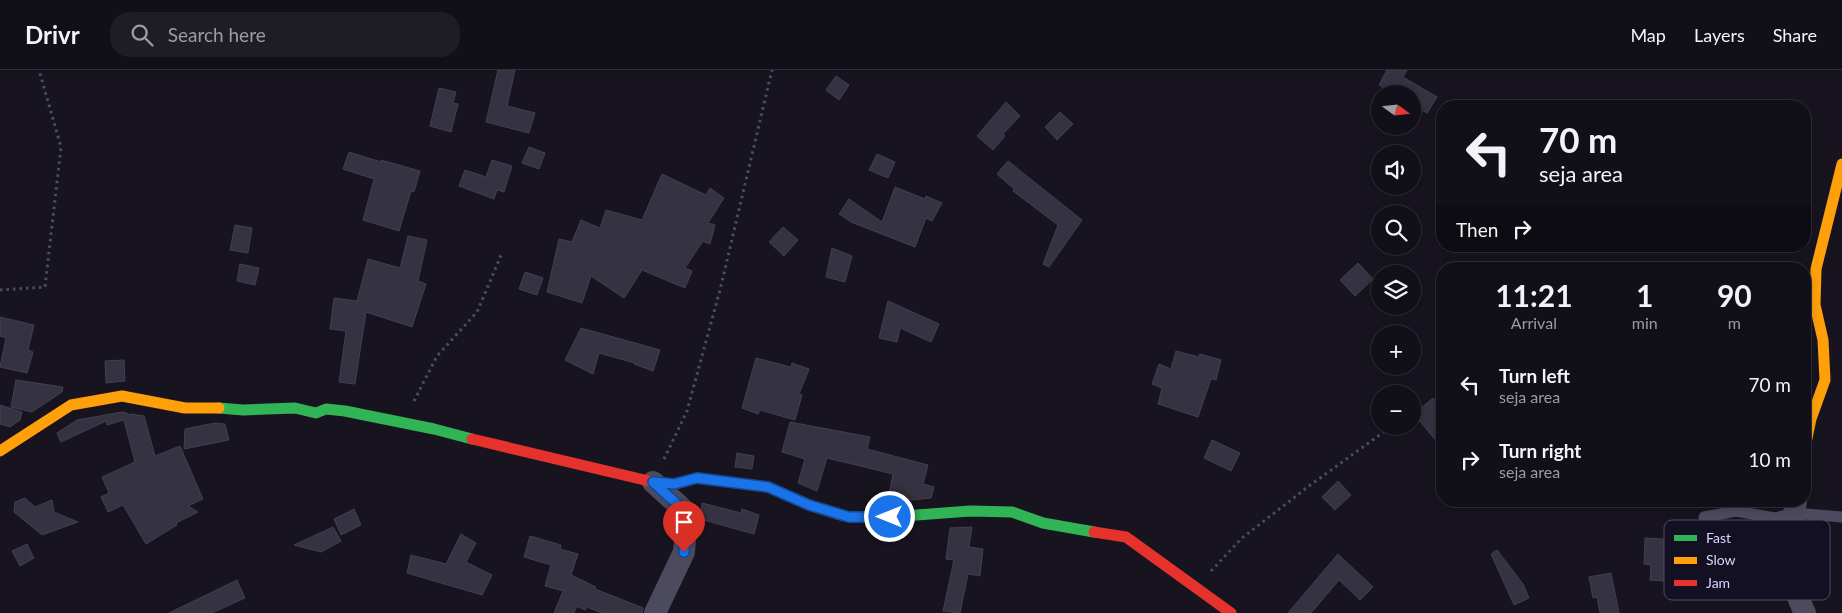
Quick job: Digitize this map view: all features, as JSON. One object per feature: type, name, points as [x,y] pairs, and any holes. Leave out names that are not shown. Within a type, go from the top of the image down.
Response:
[{"type":"street","points":[[1811,419],[1825,380],[1824,340],[1815,306],[1816,269],[1842,164]]},
{"type":"street","points":[[0,451],[71,405],[122,396],[185,408],[210,407],[243,410],[295,408],[316,413],[326,409],[434,429],[508,449],[653,482],[674,484],[697,478],[768,487],[809,505],[849,517],[890,517],[970,511],[1012,512],[1043,522],[1126,537],[1231,613]]},
{"type":"street","points":[[653,482],[687,513],[684,552],[655,613]]},
{"type":"street","points":[[1794,520],[1795,507]]},
{"type":"street","points":[[1798,600],[1805,613]]},
{"type":"lane","points":[[1704,517],[1736,511],[1774,518],[1795,507],[1842,517]]},
{"type":"path","points":[[0,290],[45,287],[61,147],[39,70]]},
{"type":"path","points":[[653,482],[687,411],[720,290],[772,70]]},
{"type":"path","points":[[398,421],[417,398],[437,356],[477,312],[502,253]]},
{"type":"path","points":[[1196,587],[1242,538],[1380,435]]},
{"type":"building","points":[[498,70],[515,70],[507,106],[535,113],[529,133],[486,122]]},
{"type":"building","points":[[1387,70],[1407,70],[1403,77],[1417,85],[1379,85]]},
{"type":"building","points":[[836,76],[849,85],[839,100],[826,90]]},
{"type":"building","points":[[439,88],[456,92],[453,103],[458,104],[451,132],[430,126]]},
{"type":"building","points":[[1421,88],[1437,97],[1427,113],[1421,110]]},
{"type":"building","points":[[1006,102],[1020,116],[1003,134],[1005,136],[993,150],[977,136]]},
{"type":"building","points":[[1060,112],[1073,124],[1057,140],[1045,127]]},
{"type":"building","points":[[529,147],[545,153],[539,169],[522,163]]},
{"type":"building","points":[[349,152],[420,171],[414,192],[411,191],[399,231],[363,220],[374,179],[343,169]]},
{"type":"building","points":[[877,154],[895,162],[888,178],[869,170]]},
{"type":"building","points":[[492,160],[512,166],[504,192],[497,190],[494,199],[459,186],[465,170],[486,177]]},
{"type":"building","points":[[1008,161],[1082,220],[1049,267],[1043,264],[1058,225],[1013,191],[1014,189],[997,174]]},
{"type":"building","points":[[662,174],[706,195],[710,188],[724,198],[708,223],[715,225],[710,244],[703,241],[685,268],[692,271],[685,288],[642,270],[624,298],[591,276],[582,303],[547,292],[559,239],[572,242],[581,220],[600,228],[606,210],[642,220]]},
{"type":"building","points":[[895,187],[925,199],[926,196],[942,203],[932,221],[926,218],[915,247],[851,222],[839,214],[849,199],[882,222]]},
{"type":"building","points":[[235,225],[252,228],[248,253],[230,250]]},
{"type":"building","points":[[783,227],[798,240],[784,256],[769,242]]},
{"type":"building","points":[[408,236],[427,240],[418,281],[426,284],[412,327],[366,312],[355,384],[339,382],[346,331],[330,329],[334,298],[357,301],[368,259],[400,268]]},
{"type":"building","points":[[832,248],[852,256],[845,282],[826,277]]},
{"type":"building","points":[[1358,263],[1371,277],[1371,281],[1355,296],[1340,280]]},
{"type":"building","points":[[240,264],[259,268],[255,285],[237,281]]},
{"type":"building","points":[[525,272],[543,278],[537,295],[519,289]]},
{"type":"building","points":[[888,301],[939,324],[931,342],[900,328],[897,342],[879,338]]},
{"type":"building","points":[[0,317],[34,325],[28,350],[33,352],[27,373],[0,367],[6,338],[0,336]]},
{"type":"building","points":[[581,328],[660,350],[653,371],[635,363],[599,353],[593,374],[565,360]]},
{"type":"building","points":[[1176,351],[1199,357],[1200,354],[1221,360],[1216,380],[1211,379],[1198,417],[1158,404],[1162,388],[1152,384],[1159,364],[1171,369]]},
{"type":"building","points":[[756,358],[791,367],[792,363],[809,369],[799,394],[802,395],[795,420],[760,410],[758,414],[742,408]]},
{"type":"building","points":[[124,360],[125,381],[106,383],[105,361]]},
{"type":"building","points":[[16,380],[63,387],[62,392],[32,412],[11,407]]},
{"type":"building","points":[[1433,398],[1436,402],[1436,441],[1421,422],[1421,408]]},
{"type":"building","points":[[0,405],[22,412],[20,420],[10,427],[0,424]]},
{"type":"building","points":[[122,412],[127,413],[127,415],[144,416],[155,456],[180,446],[203,499],[188,506],[198,512],[176,523],[177,525],[146,544],[123,505],[108,512],[101,497],[109,493],[102,477],[135,462],[124,420],[107,425],[106,421],[61,442],[57,433],[77,420]]},
{"type":"building","points":[[790,422],[870,437],[867,449],[928,465],[923,484],[934,487],[931,498],[911,500],[889,494],[893,474],[827,458],[817,491],[798,483],[805,459],[782,452]]},
{"type":"building","points":[[215,423],[225,424],[229,440],[184,449],[185,429]]},
{"type":"building","points":[[1212,440],[1240,453],[1231,471],[1204,458]]},
{"type":"building","points":[[737,453],[754,456],[752,469],[735,467]]},
{"type":"building","points":[[1338,481],[1351,495],[1335,510],[1322,497]]},
{"type":"building","points":[[25,498],[35,507],[52,500],[54,512],[78,522],[42,535],[14,512],[15,502]]},
{"type":"building","points":[[702,503],[741,513],[742,509],[759,515],[754,534],[700,519]]},
{"type":"building","points":[[354,509],[361,525],[341,535],[334,519]]},
{"type":"building","points":[[333,527],[341,541],[321,552],[294,545]]},
{"type":"building","points":[[972,527],[969,547],[983,549],[980,576],[968,574],[960,613],[943,611],[954,560],[946,559],[950,528]]},
{"type":"building","points":[[461,534],[476,543],[466,562],[492,575],[482,595],[407,573],[411,555],[446,564]]},
{"type":"building","points":[[530,536],[561,545],[560,549],[578,554],[571,575],[596,587],[595,589],[643,608],[642,613],[602,613],[587,607],[585,610],[577,606],[574,613],[554,613],[563,591],[545,586],[551,565],[524,557]]},
{"type":"building","points":[[1645,538],[1664,539],[1664,581],[1650,580],[1651,565],[1644,564]]},
{"type":"building","points":[[27,544],[34,558],[20,566],[12,551]]},
{"type":"building","points":[[1497,550],[1523,584],[1529,598],[1514,605],[1491,554]]},
{"type":"building","points":[[1338,554],[1373,587],[1360,600],[1339,580],[1311,613],[1288,613]]},
{"type":"building","points":[[1611,573],[1619,613],[1600,613],[1597,597],[1593,598],[1589,577]]},
{"type":"building","points":[[237,580],[245,598],[212,613],[169,613]]},
{"type":"traffic: fast","points":[[219,408],[243,410],[295,408],[316,413],[326,409],[345,411],[434,429],[472,439]]},
{"type":"traffic: fast","points":[[837,514],[849,517],[890,517],[970,511],[1012,512],[1043,523],[1094,532]]},
{"type":"traffic: slow","points":[[1811,419],[1825,380],[1823,340],[1815,305],[1816,269],[1842,164]]},
{"type":"traffic: slow","points":[[0,451],[71,405],[122,396],[185,408],[219,408]]},
{"type":"traffic: jam","points":[[472,439],[653,482],[675,484],[697,478],[768,487],[809,505],[837,514]]},
{"type":"traffic: jam","points":[[1094,532],[1126,537],[1231,613]]},
{"type":"route","points":[[684,552],[687,513],[653,482],[674,484],[697,478],[768,487],[809,505],[849,517],[890,517]]}]
